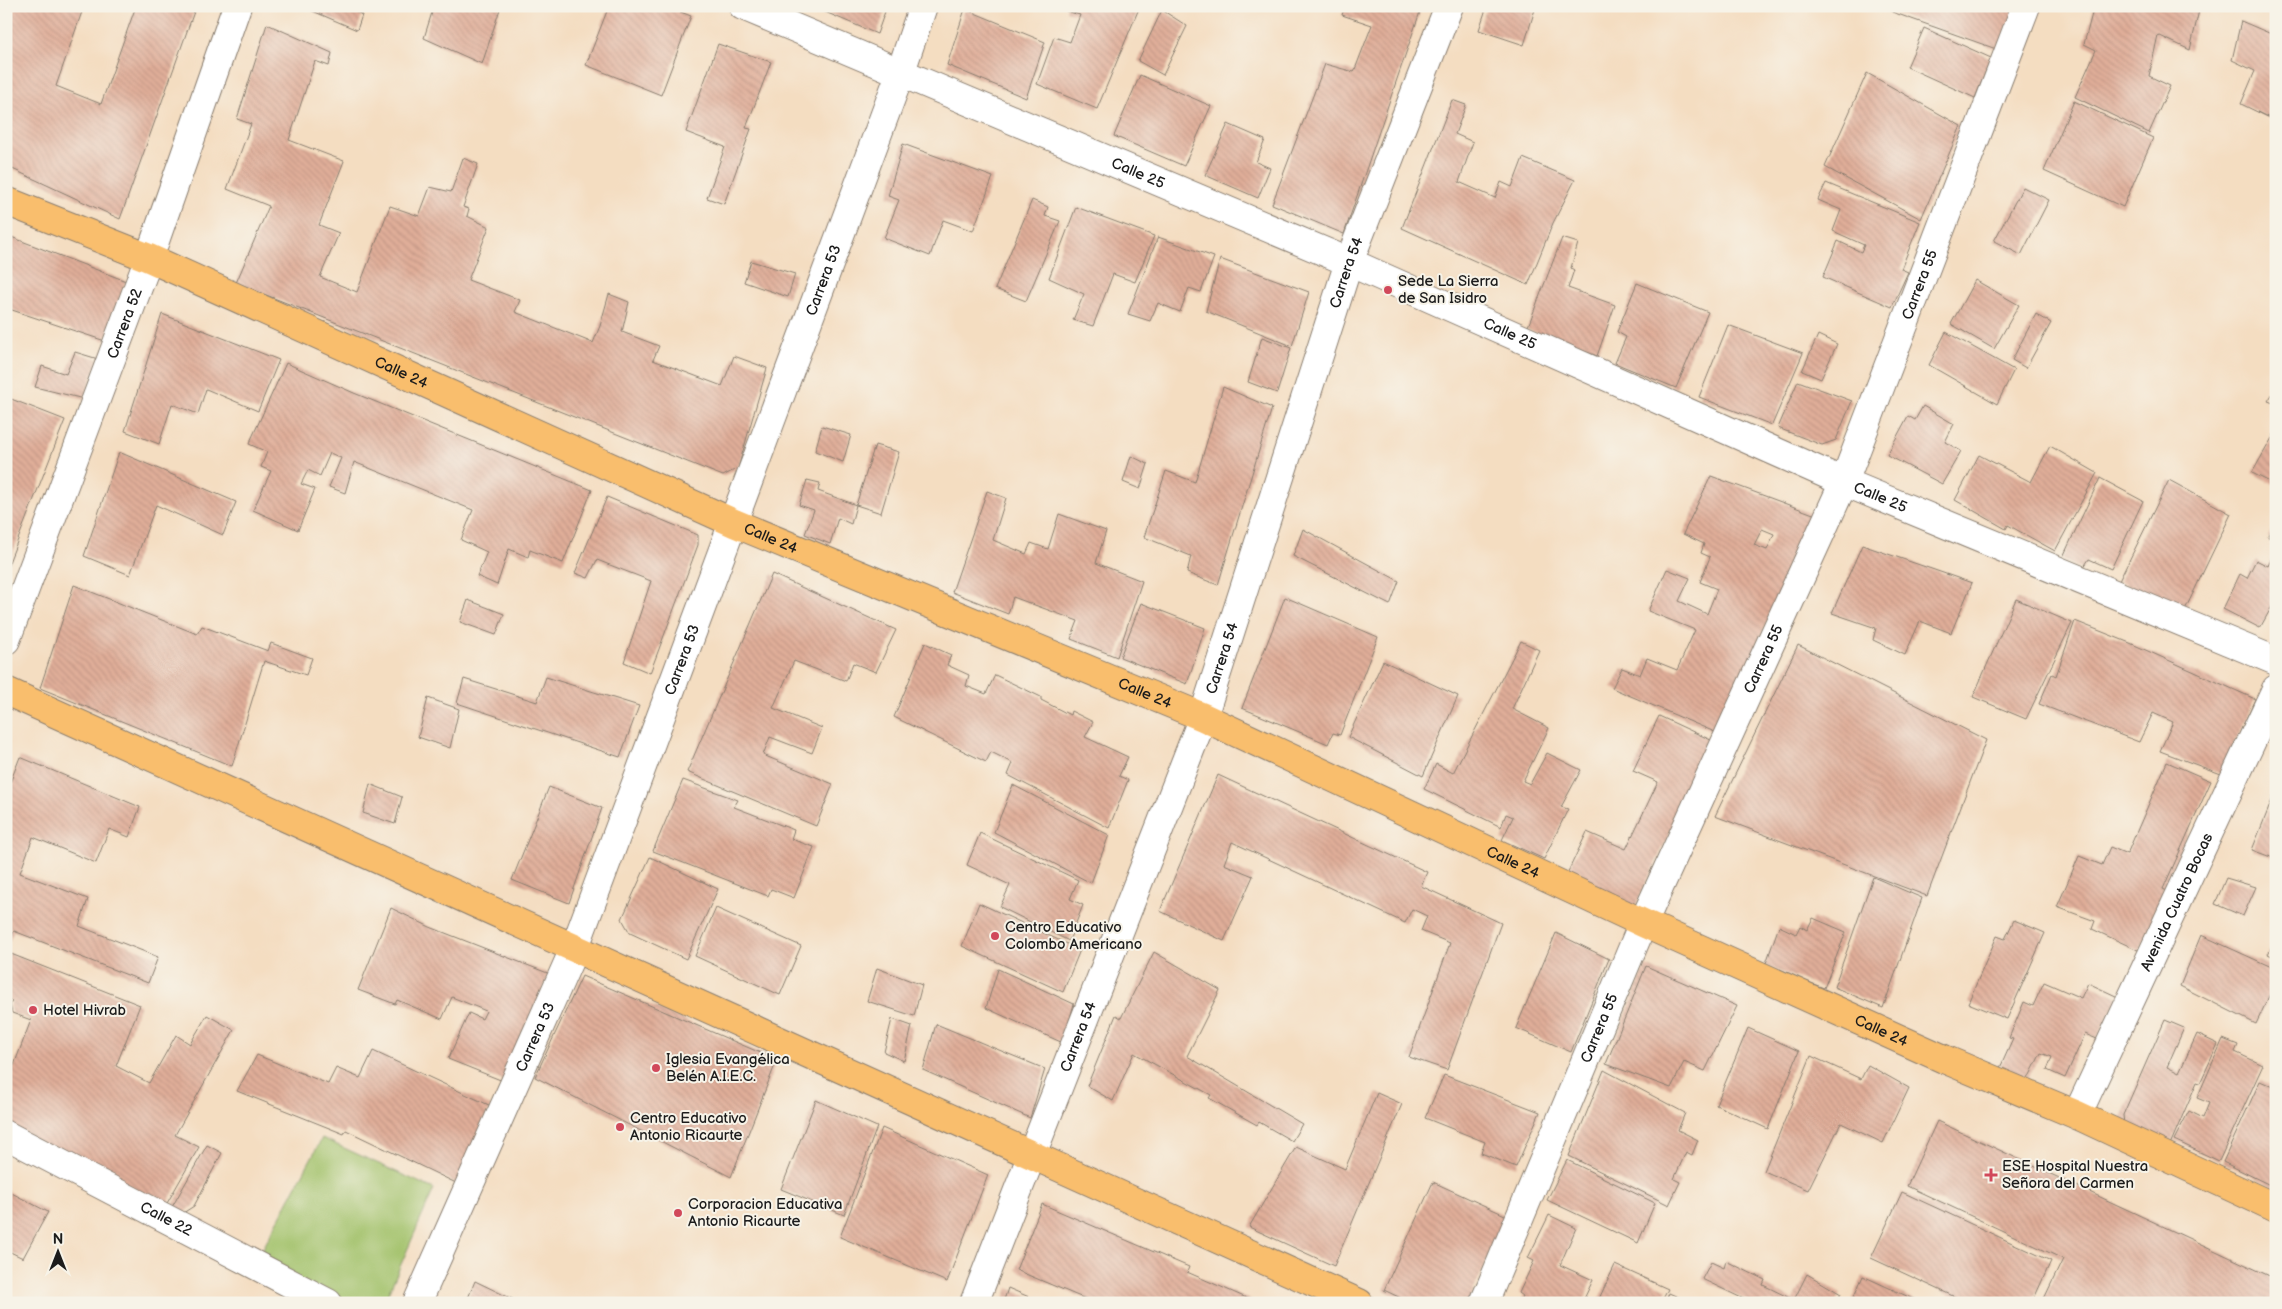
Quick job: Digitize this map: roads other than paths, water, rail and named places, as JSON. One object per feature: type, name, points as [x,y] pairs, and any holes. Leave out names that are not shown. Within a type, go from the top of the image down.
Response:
[{"type":"main road","name":"Calle 24","points":[[6,201],[149,258],[734,522],[1203,717],[1643,923],[1936,1055],[2077,1116],[2276,1208]]},
{"type":"main road","points":[[6,691],[1359,1303]]},
{"type":"street","name":"Carrera 52","points":[[6,640],[149,258],[237,6]]},
{"type":"street","name":"Calle 25","points":[[742,6],[1348,262],[1844,482],[2276,661]]},
{"type":"street","name":"Carrera 53","points":[[417,1303],[575,947],[900,74],[923,6]]},
{"type":"street","name":"Carrera 54","points":[[974,1303],[1203,717],[1348,262],[1449,6]]},
{"type":"street","name":"Carrera 55","points":[[1484,1303],[1643,923],[1844,482],[2026,6]]},
{"type":"street","name":"Avenida Cuatro Bocas","points":[[2077,1116],[2276,689]]},
{"type":"street","name":"Calle 22","points":[[6,1135],[328,1303]]},
{"type":"place","name":"Sede La Sierra de San Isidro","points":[[1388,290]]},
{"type":"place","name":"Centro Educativo Colombo Americano","points":[[995,936]]},
{"type":"place","name":"Hotel Hivrab","points":[[33,1010]]},
{"type":"place","name":"Iglesia Evangélica Belén A.I.E.C.","points":[[656,1068]]},
{"type":"place","name":"Centro Educativo Antonio Ricaurte","points":[[620,1127]]},
{"type":"place","name":"ESE Hospital Nuestra Señora del Carmen","points":[[1991,1175]]},
{"type":"place","name":"Corporacion Educativa Antonio Ricaurte","points":[[678,1213]]}]
